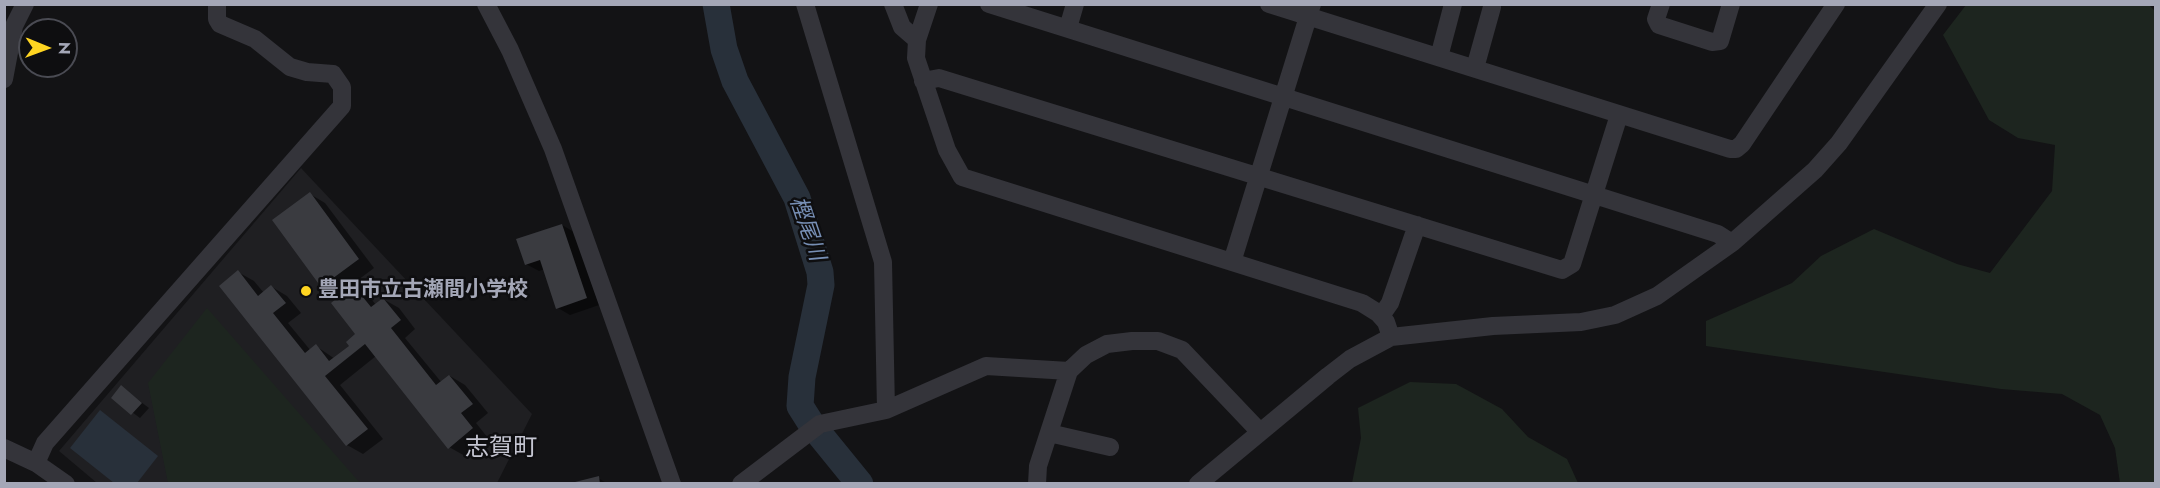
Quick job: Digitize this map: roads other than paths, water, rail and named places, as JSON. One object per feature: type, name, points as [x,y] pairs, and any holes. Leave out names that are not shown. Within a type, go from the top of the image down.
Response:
[{"type":"street","points":[[4,79],[14,26],[25,4]]},
{"type":"street","points":[[36,463],[45,443],[342,106],[342,87],[333,74],[307,72],[290,67],[255,39],[220,24],[217,19],[217,4]]},
{"type":"street","points":[[486,4],[514,60],[553,149],[672,483]]},
{"type":"street","points":[[805,4],[883,262],[886,410]]},
{"type":"street","points":[[893,4],[902,27],[917,40]]},
{"type":"street","points":[[929,4],[917,40],[916,58],[946,150],[962,177],[1362,303],[1381,316],[1386,322],[1391,337]]},
{"type":"street","points":[[989,4],[1594,194],[1718,234],[1732,243]]},
{"type":"street","points":[[1068,28],[1075,4]]},
{"type":"street","points":[[1269,4],[1310,11],[1439,57],[1619,115],[1736,149],[1836,4]]},
{"type":"street","points":[[1439,57],[1453,4]]},
{"type":"street","points":[[1661,4],[1656,19],[1659,25],[1712,42],[1720,41],[1731,4]]},
{"type":"street","points":[[1198,483],[1240,452],[1260,432],[1350,359],[1391,337],[1493,326],[1581,322],[1615,315],[1657,296],[1732,243],[1808,176],[1839,143],[1938,4]]},
{"type":"street","points":[[1475,68],[1492,7]]},
{"type":"street","points":[[1232,262],[1310,11]]},
{"type":"street","points":[[923,81],[939,78],[1562,270],[1572,264],[1619,115]]},
{"type":"street","points":[[1381,316],[1390,303],[1417,225]]},
{"type":"street","points":[[1037,483],[1038,466],[1069,371],[1086,355],[1107,344],[1158,341],[1182,350],[1260,432]]},
{"type":"street","points":[[741,483],[813,429],[886,410],[986,366],[1069,371]]},
{"type":"street","points":[[1049,433],[1110,447]]},
{"type":"street","points":[[4,448],[36,463],[66,483]]},
{"type":"waterway","name":"樫尾川","points":[[716,4],[724,49],[735,81],[797,198],[820,272],[821,285],[802,377],[800,406],[812,425],[860,484]]},
{"type":"place","name":"豊田市立古瀬間小学校","points":[[306,291]]},
{"type":"district","name":"志賀町","points":[[501,449]]}]
